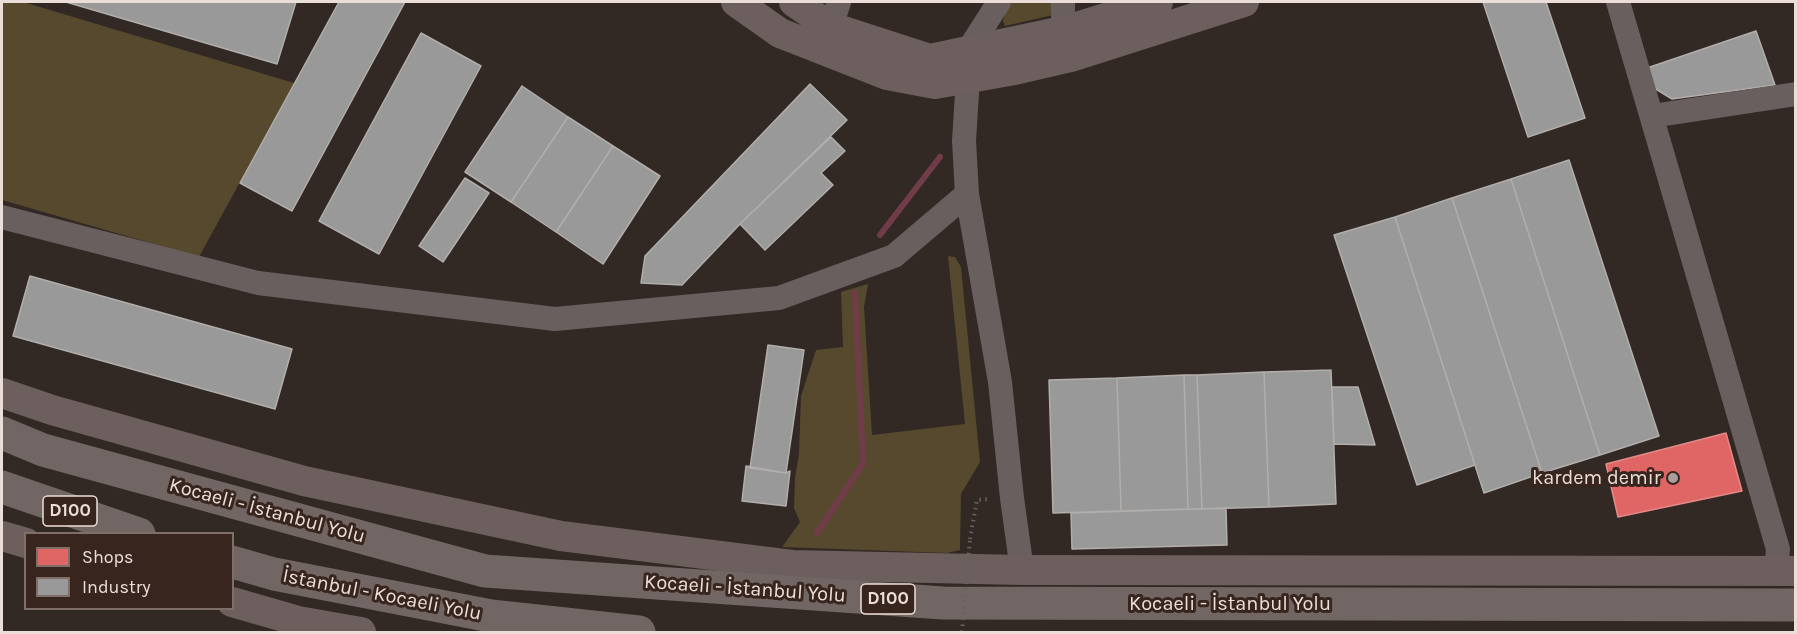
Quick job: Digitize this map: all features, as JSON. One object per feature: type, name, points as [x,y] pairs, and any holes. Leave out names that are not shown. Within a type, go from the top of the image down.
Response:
[{"type":"highway","name":"Kocaeli - İstanbul Yolu","points":[[2,434],[43,450],[485,571],[943,603],[1796,605]]},
{"type":"highway","name":"D100","points":[[2,487],[133,532]]},
{"type":"highway","name":"İstanbul - Kocaeli Yolu","points":[[234,563],[274,574],[491,616],[639,633]]},
{"type":"main road","points":[[736,2],[780,33],[887,75],[935,84],[968,65],[1063,31],[1158,2]]},
{"type":"main road","points":[[794,2],[835,14],[930,59],[1015,70],[1071,57],[1244,2]]},
{"type":"main road","points":[[2,393],[52,411],[304,481],[561,536],[792,565],[1022,570],[1786,571]]},
{"type":"main road","points":[[2,536],[24,542]]},
{"type":"main road","points":[[234,603],[298,621],[362,633]]},
{"type":"street","points":[[999,2],[968,65],[964,141],[967,194],[1000,382],[1022,570]]},
{"type":"street","points":[[1063,2],[1063,31]]},
{"type":"street","points":[[1618,2],[1786,571]]},
{"type":"street","points":[[1652,116],[1796,94]]},
{"type":"street","points":[[2,217],[258,283],[555,320],[779,298],[894,256],[967,194]]},
{"type":"path","points":[[962,633],[970,539],[977,500]]},
{"type":"shaded area","points":[[2,2],[23,2],[294,83],[199,257],[2,200]]},
{"type":"shaded area","points":[[1009,2],[1052,2],[1053,15],[1005,26],[1003,21]]},
{"type":"shaded area","points":[[948,256],[955,257],[961,267],[980,462],[961,494],[960,550],[947,553],[782,547],[800,522],[794,508],[801,396],[816,350],[843,347],[841,292],[868,284],[864,307],[872,435],[965,424]]},
{"type":"building: Shops","name":"kardem demir","points":[[1726,433],[1742,491],[1618,517],[1606,464]]},
{"type":"building: Industry","points":[[66,2],[296,2],[277,64]]},
{"type":"building: Industry","points":[[339,2],[405,2],[292,211],[240,183]]},
{"type":"building: Industry","points":[[1483,2],[1546,2],[1585,118],[1528,137]]},
{"type":"building: Industry","points":[[1756,31],[1775,85],[1672,99],[1654,88],[1647,68]]},
{"type":"building: Industry","points":[[421,33],[481,66],[379,254],[319,221]]},
{"type":"building: Industry","points":[[810,84],[847,120],[740,224],[682,285],[641,283],[645,256]]},
{"type":"building: Industry","points":[[522,86],[568,117],[511,202],[465,172]]},
{"type":"building: Industry","points":[[568,117],[613,146],[556,232],[511,202]]},
{"type":"building: Industry","points":[[831,137],[845,151],[821,173],[833,185],[765,250],[740,224]]},
{"type":"building: Industry","points":[[613,146],[660,176],[603,264],[556,232]]},
{"type":"building: Industry","points":[[1569,160],[1659,436],[1600,455],[1511,179]]},
{"type":"building: Industry","points":[[465,178],[489,193],[443,262],[419,246]]},
{"type":"building: Industry","points":[[1511,179],[1600,455],[1542,473],[1452,198]]},
{"type":"building: Industry","points":[[1452,198],[1542,473],[1484,493],[1395,217]]},
{"type":"building: Industry","points":[[1395,217],[1475,465],[1417,485],[1334,235]]},
{"type":"building: Industry","points":[[30,276],[292,349],[275,409],[13,336]]},
{"type":"building: Industry","points":[[768,345],[804,350],[786,473],[750,468]]},
{"type":"building: Industry","points":[[1331,370],[1336,504],[1269,507],[1264,372]]},
{"type":"building: Industry","points":[[1264,372],[1269,507],[1202,509],[1197,375]]},
{"type":"building: Industry","points":[[1184,375],[1188,509],[1121,511],[1117,378]]},
{"type":"building: Industry","points":[[1184,375],[1197,375],[1202,509],[1188,509]]},
{"type":"building: Industry","points":[[1117,378],[1121,511],[1053,513],[1049,380]]},
{"type":"building: Industry","points":[[1332,387],[1358,387],[1375,445],[1334,444]]},
{"type":"building: Industry","points":[[746,466],[786,473],[790,471],[786,506],[742,501]]},
{"type":"building: Industry","points":[[1226,508],[1227,545],[1072,549],[1071,513]]},
{"type":"waterway","points":[[880,235],[940,157]]},
{"type":"waterway","points":[[817,533],[863,463],[855,293]]},
{"type":"place","name":"kardem demir","points":[[1673,478]]}]
